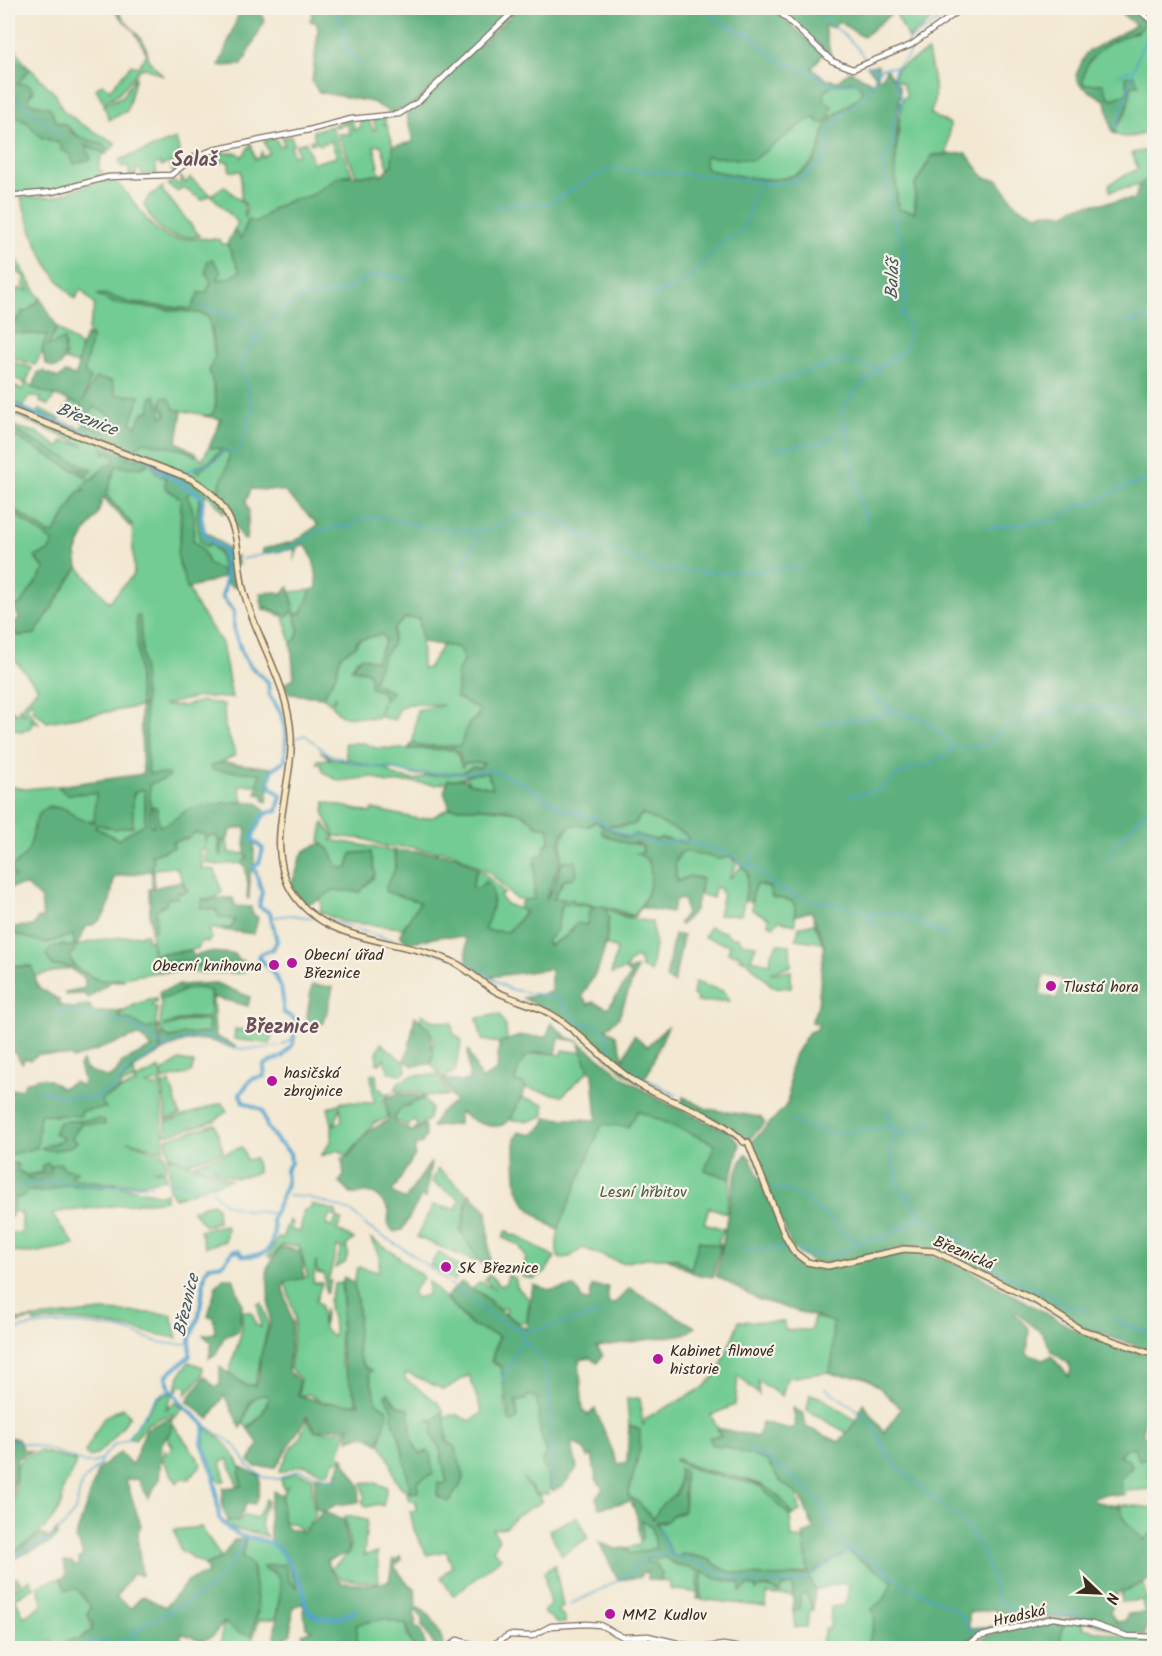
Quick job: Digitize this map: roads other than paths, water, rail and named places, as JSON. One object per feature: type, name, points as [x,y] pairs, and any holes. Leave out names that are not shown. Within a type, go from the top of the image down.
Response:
[{"type":"main road","name":"Březnická","points":[[8,409],[179,474],[202,486],[219,502],[230,520],[244,593],[285,699],[291,739],[280,858],[290,889],[310,913],[341,929],[457,964],[494,990],[557,1018],[627,1076],[656,1094],[724,1126],[744,1142],[749,1142],[748,1148],[785,1236],[794,1252],[807,1262],[828,1266],[904,1249],[934,1251],[1036,1301],[1080,1329],[1155,1354]]},
{"type":"street","points":[[8,196],[52,192],[108,177],[171,175],[194,157],[224,147],[351,119],[401,113],[421,100],[517,8]]},
{"type":"street","points":[[775,8],[832,61],[845,68],[860,67],[908,46],[963,8]]},
{"type":"street","points":[[1136,8],[1154,23]]},
{"type":"street","name":"Hradská","points":[[962,1648],[978,1637],[1030,1622],[1058,1618],[1083,1621],[1127,1636],[1149,1638]]},
{"type":"street","points":[[447,1648],[453,1641],[460,1639],[487,1648],[509,1635],[532,1636],[550,1626],[592,1624],[602,1625],[623,1637],[648,1636],[700,1648],[723,1645],[742,1648]]},
{"type":"waterway","points":[[334,8],[342,23],[345,47],[361,65]]},
{"type":"waterway","points":[[426,8],[448,20]]},
{"type":"waterway","points":[[703,8],[718,21],[750,35],[778,60],[819,76],[828,86],[853,83],[873,86]]},
{"type":"waterway","points":[[818,8],[829,22],[856,46],[866,62]]},
{"type":"waterway","name":"Baláš","points":[[907,44],[908,40],[938,21],[951,8]]},
{"type":"waterway","name":"Baláš","points":[[1147,8],[1154,8]]},
{"type":"waterway","points":[[1148,9],[1154,16]]},
{"type":"waterway","points":[[1115,129],[1136,62],[1154,24]]},
{"type":"waterway","name":"Baláš","points":[[866,520],[853,470],[843,409],[854,393],[871,376],[907,348],[909,328],[902,313],[906,298],[902,276],[905,251],[890,208],[884,165],[887,153],[895,141],[892,130],[902,100],[893,76],[896,67],[908,56],[909,48]]},
{"type":"waterway","points":[[868,66],[880,71]]},
{"type":"waterway","points":[[643,294],[655,295],[689,279],[725,240],[744,230],[755,192],[767,184],[788,183],[800,178],[818,165],[826,156],[829,134],[842,115],[865,98],[881,68],[895,67]]},
{"type":"waterway","points":[[1118,75],[1131,70]]},
{"type":"waterway","points":[[8,92],[61,134]]},
{"type":"waterway","points":[[493,207],[548,204],[609,168],[735,178],[767,184]]},
{"type":"waterway","points":[[158,463],[185,472],[214,461],[224,452],[238,452],[248,426],[252,406],[240,362],[270,322],[292,304],[307,296],[340,293],[370,276],[384,275],[409,279]]},
{"type":"waterway","points":[[202,305],[241,321],[252,332],[255,341]]},
{"type":"waterway","points":[[1126,322],[1154,317]]},
{"type":"waterway","points":[[733,386],[774,382],[844,361],[877,368]]},
{"type":"waterway","name":"Březnice","points":[[8,403],[145,456],[154,463]]},
{"type":"waterway","points":[[777,449],[823,442],[831,438],[844,424]]},
{"type":"waterway","name":"Březnice","points":[[155,467],[203,497],[201,517],[205,536],[223,549],[226,581],[222,597],[234,611],[234,630],[242,653],[250,666],[268,682],[269,694],[281,713],[286,734]]},
{"type":"waterway","points":[[986,528],[1057,520],[1079,505],[1093,503],[1129,485],[1154,479]]},
{"type":"waterway","points":[[460,531],[490,530],[523,513],[537,513],[557,520],[605,548],[659,570],[723,573],[800,567]]},
{"type":"waterway","points":[[242,559],[294,548],[321,530],[350,526],[364,518],[382,518],[426,527]]},
{"type":"waterway","points":[[430,527],[456,531]]},
{"type":"waterway","points":[[458,575],[481,531]]},
{"type":"waterway","points":[[223,549],[232,559],[237,559]]},
{"type":"waterway","points":[[867,690],[875,700],[895,711]]},
{"type":"waterway","points":[[820,723],[872,717],[895,711],[928,722],[954,747],[981,746],[1012,725],[1050,712],[1083,707],[1116,711],[1154,725]]},
{"type":"waterway","points":[[293,739],[305,735],[315,743]]},
{"type":"waterway","name":"Březnice","points":[[282,1057],[293,1044],[296,1020],[283,1012],[281,988],[278,981],[258,957],[273,949],[277,941],[270,913],[259,906],[262,892],[254,867],[259,863],[263,849],[252,839],[263,816],[277,811],[281,795],[272,789],[269,780],[273,769],[285,760],[286,737]]},
{"type":"waterway","points":[[317,745],[328,754],[355,763],[410,773],[459,774],[491,770],[527,786],[563,809],[593,817],[622,834],[663,845]]},
{"type":"waterway","points":[[850,796],[881,789],[899,774],[934,763],[953,748]]},
{"type":"waterway","points":[[1108,861],[1117,843],[1154,802]]},
{"type":"waterway","points":[[665,843],[680,839],[729,853],[744,864],[758,869],[774,886],[806,900]]},
{"type":"waterway","points":[[748,864],[754,855]]},
{"type":"waterway","points":[[808,900],[826,902],[866,913],[898,913],[948,936]]},
{"type":"waterway","points":[[275,917],[291,915],[313,918]]},
{"type":"waterway","points":[[869,915],[872,925]]},
{"type":"waterway","points":[[318,917],[407,945]]},
{"type":"waterway","points":[[423,949],[461,959],[509,989],[558,998],[578,1022],[598,1027],[606,1033],[613,1058],[634,1072]]},
{"type":"waterway","points":[[58,1010],[106,1018],[133,1026],[166,1047]]},
{"type":"waterway","points":[[1145,1035],[1154,1032]]},
{"type":"waterway","points":[[161,1050],[172,1044],[198,1037],[211,1038],[243,1049],[279,1046]]},
{"type":"waterway","points":[[282,1045],[293,1039]]},
{"type":"waterway","points":[[39,1089],[63,1097],[96,1098],[111,1089],[130,1069],[158,1051]]},
{"type":"waterway","name":"Březnice","points":[[278,1058],[264,1065],[265,1076],[251,1079],[240,1094],[243,1102],[262,1110],[267,1127],[279,1143]]},
{"type":"waterway","points":[[636,1073],[676,1095]]},
{"type":"waterway","points":[[885,1103],[895,1133],[891,1154],[900,1190],[922,1217]]},
{"type":"waterway","points":[[896,1134],[915,1131],[935,1121]]},
{"type":"waterway","points":[[791,1122],[833,1134],[892,1127]]},
{"type":"waterway","points":[[901,1132],[905,1125]]},
{"type":"waterway","name":"Březnice","points":[[185,1407],[170,1389],[166,1376],[190,1356],[190,1338],[199,1316],[205,1273],[209,1266],[223,1264],[233,1251],[239,1251],[243,1256],[254,1256],[264,1253],[270,1247],[274,1233],[272,1220],[287,1183],[286,1170],[291,1163],[290,1153],[281,1144]]},
{"type":"waterway","points":[[19,1186],[59,1181],[93,1186],[152,1185]]},
{"type":"waterway","points":[[166,1181],[194,1185],[201,1191],[213,1190],[224,1202],[240,1209],[275,1214]]},
{"type":"waterway","points":[[771,1188],[796,1194],[858,1242]]},
{"type":"waterway","points":[[904,1195],[912,1193]]},
{"type":"waterway","points":[[288,1196],[307,1197],[351,1211],[369,1228],[412,1254],[492,1317],[519,1330],[540,1357],[548,1377],[553,1461],[552,1487]]},
{"type":"waterway","points":[[796,1250],[819,1255],[840,1252],[869,1239],[882,1238],[922,1217],[946,1233],[961,1238],[987,1265],[1069,1306],[1088,1311]]},
{"type":"waterway","points":[[742,1248],[789,1249]]},
{"type":"waterway","points":[[519,1330],[534,1331],[600,1314]]},
{"type":"waterway","points":[[1114,1320],[1154,1335]]},
{"type":"waterway","points":[[8,1332],[49,1324],[77,1324],[118,1329],[169,1344],[190,1343]]},
{"type":"waterway","points":[[500,1385],[522,1340]]},
{"type":"waterway","points":[[825,1388],[859,1411],[875,1430],[885,1450],[900,1470],[968,1527],[987,1562],[998,1600]]},
{"type":"waterway","points":[[8,1558],[44,1542],[63,1527],[75,1511],[82,1482],[100,1465],[101,1459],[114,1445],[127,1439],[157,1397],[170,1389]]},
{"type":"waterway","name":"Březnice","points":[[186,1408],[205,1425],[202,1443],[214,1474],[219,1518],[229,1529],[239,1535]]},
{"type":"waterway","points":[[205,1425],[236,1446],[249,1467],[263,1477],[278,1479],[299,1470],[331,1479],[341,1479]]},
{"type":"waterway","points":[[8,1440],[49,1449],[85,1463],[94,1463],[101,1459]]},
{"type":"waterway","points":[[749,1450],[777,1466],[808,1491],[821,1506],[841,1543],[852,1552]]},
{"type":"waterway","points":[[659,1527],[671,1556]]},
{"type":"waterway","name":"Březnice","points":[[241,1536],[260,1539],[279,1549],[301,1584],[306,1606],[313,1615],[332,1618],[346,1616],[356,1610]]},
{"type":"waterway","points":[[79,1648],[97,1641],[111,1643],[126,1640],[144,1624],[193,1599],[219,1580],[238,1553],[243,1536]]},
{"type":"waterway","points":[[570,1604],[626,1575],[651,1555],[682,1557],[740,1580],[793,1583],[809,1577],[837,1556],[853,1553],[868,1558],[907,1586],[953,1609],[961,1615],[972,1631],[1028,1620],[1038,1611],[1077,1616],[1134,1634]]},
{"type":"waterway","points":[[1000,1602],[1014,1609],[1022,1619]]},
{"type":"waterway","points":[[137,1632],[140,1648]]},
{"type":"place","name":"Obecní úřad Březnice","points":[[292,963]]},
{"type":"place","name":"Obecní knihovna","points":[[274,965]]},
{"type":"place","name":"Tlustá hora","points":[[1051,986]]},
{"type":"place","name":"hasičská zbrojnice","points":[[272,1081]]},
{"type":"place","name":"SK Březnice","points":[[446,1267]]},
{"type":"place","name":"Kabinet filmové historie","points":[[658,1359]]},
{"type":"place","name":"MMZ Kudlov","points":[[610,1614]]},
{"type":"district","name":"Salaš","points":[[195,159]]},
{"type":"district","name":"Březnice","points":[[282,1026]]},
{"type":"park label","name":"Lesní hřbitov","points":[[643,1191]]}]
